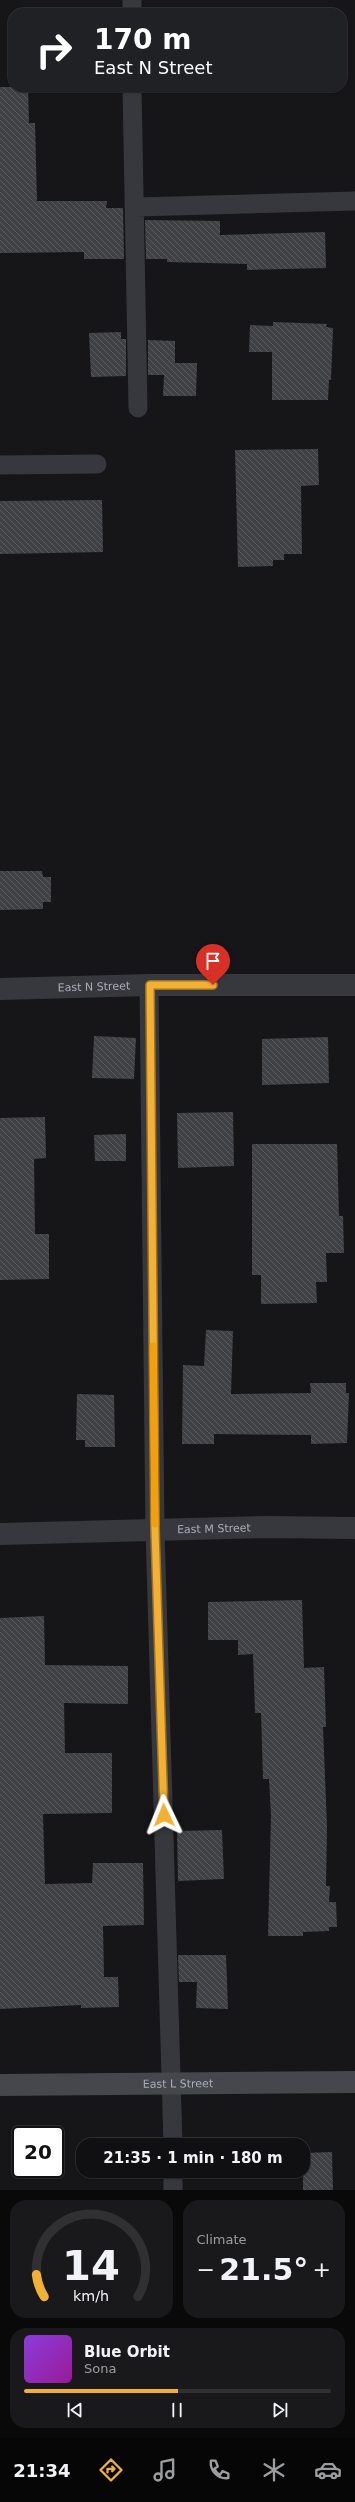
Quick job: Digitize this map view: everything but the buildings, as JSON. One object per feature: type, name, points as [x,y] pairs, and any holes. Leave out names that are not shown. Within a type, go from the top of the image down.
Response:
[{"type":"street","name":"East N Street","points":[[0,989],[150,985],[355,985]]},
{"type":"street","name":"East M Street","points":[[0,1534],[267,1527],[355,1528]]},
{"type":"street","name":"East L Street","points":[[0,2085],[355,2082]]},
{"type":"lane","points":[[132,92],[136,207],[138,408]]},
{"type":"lane","points":[[136,207],[355,201]]},
{"type":"lane","points":[[0,465],[97,464]]},
{"type":"lane","points":[[150,985],[155,1530],[173,2083],[173,2138]]},
{"type":"lane","points":[[173,2178],[173,2190]]},
{"type":"slow traffic","points":[[153,1346],[155,1524]]},
{"type":"route","points":[[164,1815],[155,1530],[150,985],[213,985]]}]
